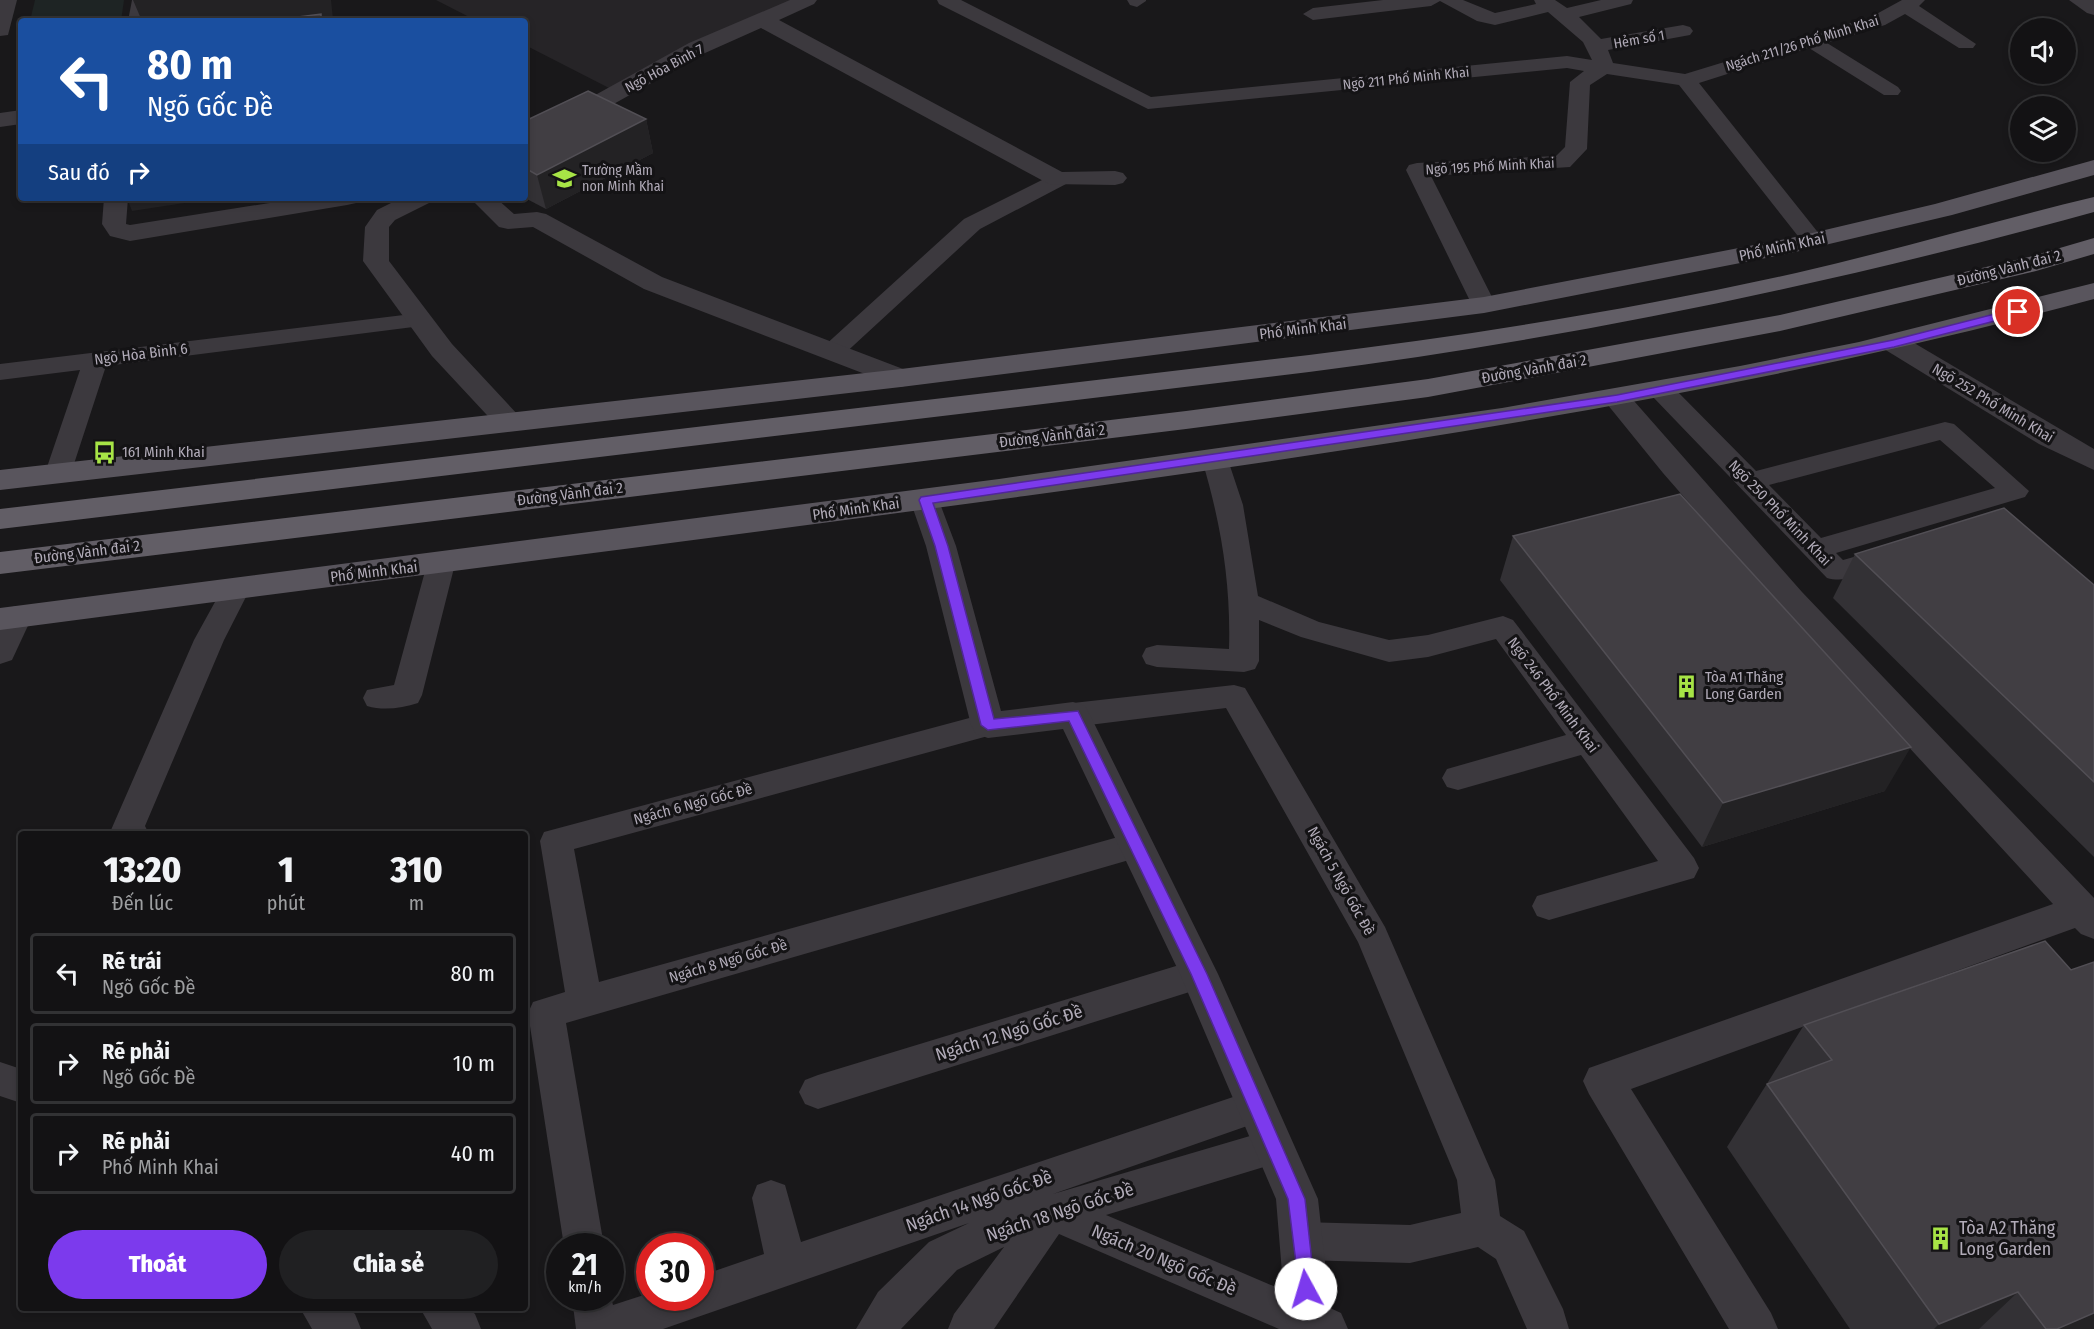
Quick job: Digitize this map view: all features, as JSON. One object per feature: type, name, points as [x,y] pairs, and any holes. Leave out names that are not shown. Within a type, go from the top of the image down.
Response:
[{"type":"highway","points":[[0,519],[271,484],[1310,363],[1493,339],[1800,280],[1903,256],[2094,204]]},
{"type":"highway","name":"Đường Vành đai 2","points":[[0,563],[1175,422],[1428,388],[1779,323],[2036,263],[2094,246]]},
{"type":"main road","name":"Phố Minh Khai","points":[[0,480],[901,378],[1484,305],[1620,280],[1813,240],[2037,184],[2094,166]]},
{"type":"main road","name":"Phố Minh Khai","points":[[8,618],[925,500],[1617,399],[1894,343],[2094,291]]},
{"type":"street","points":[[0,30],[7,0]]},
{"type":"street","points":[[139,18],[142,0]]},
{"type":"street","name":"Ngõ Hòa Bình 7","points":[[528,142],[697,48],[807,0]]},
{"type":"street","points":[[2079,0],[2094,9]]},
{"type":"street","points":[[763,20],[1058,179],[1115,178]]},
{"type":"street","points":[[0,120],[18,117]]},
{"type":"street","points":[[116,201],[114,224],[119,231],[130,233],[328,201]]},
{"type":"street","points":[[402,201],[386,215],[377,227],[376,261],[442,350],[509,422]]},
{"type":"street","points":[[485,201],[508,222],[537,219],[654,283],[901,378]]},
{"type":"street","name":"Ngõ 252 Phố Minh Khai","points":[[1894,343],[2049,438],[2094,461]]},
{"type":"street","points":[[1617,399],[1667,461],[1776,581],[2088,917],[1603,1081],[1755,1329]]},
{"type":"street","points":[[925,500],[941,546],[988,725],[1073,715],[1199,974],[1297,1199],[1313,1326]]},
{"type":"street","points":[[0,652],[8,618]]},
{"type":"lane","name":"Ngõ 211 Phố Minh Khai","points":[[946,0],[1148,104],[1567,62],[1686,80]]},
{"type":"lane","points":[[1312,14],[1431,0]]},
{"type":"lane","points":[[1448,0],[1485,17],[1495,19],[1553,7],[1624,0]]},
{"type":"lane","points":[[1911,3],[1966,44]]},
{"type":"lane","name":"Ngách 211/26 Phố Minh Khai","points":[[1686,80],[1878,21],[1911,3]]},
{"type":"lane","points":[[1553,7],[1596,46],[1603,55],[1604,67]]},
{"type":"lane","name":"Hẻm số 1","points":[[1596,46],[1683,31]]},
{"type":"lane","points":[[1811,41],[1891,91]]},
{"type":"lane","name":"Ngõ 195 Phố Minh Khai","points":[[1484,305],[1417,170],[1562,162],[1576,149],[1580,82],[1604,67]]},
{"type":"lane","points":[[1686,80],[1813,240]]},
{"type":"lane","points":[[832,352],[972,224],[1058,179]]},
{"type":"lane","name":"Ngõ Hòa Bình 6","points":[[0,372],[420,320]]},
{"type":"lane","points":[[58,473],[96,359]]},
{"type":"lane","name":"Ngõ 250 Phố Minh Khai","points":[[1662,390],[1837,571],[1915,551]]},
{"type":"lane","points":[[1749,482],[1946,430],[2015,491],[1815,549]]},
{"type":"lane","points":[[1157,656],[1244,661],[1245,602],[1229,505],[1215,459]]},
{"type":"lane","points":[[378,698],[407,694],[441,564]]},
{"type":"lane","points":[[128,831],[209,640],[236,589]]},
{"type":"lane","name":"Ngõ 246 Phố Minh Khai","points":[[1245,602],[1311,630],[1389,651],[1428,646],[1503,627],[1682,868],[1549,906]]},
{"type":"lane","name":"Ngách 5 Ngõ Gốc Đề","points":[[1073,715],[1234,696],[1373,937],[1476,1180],[1482,1227]]},
{"type":"lane","name":"Ngách 6 Ngõ Gốc Đề","points":[[585,1002],[556,841],[988,725]]},
{"type":"lane","points":[[1458,778],[1587,741]]},
{"type":"lane","name":"Ngách 8 Ngõ Gốc Đề","points":[[582,1233],[546,1013],[1136,845]]},
{"type":"lane","name":"Ngách 12 Ngõ Gốc Đề","points":[[818,1092],[1199,974]]},
{"type":"lane","points":[[0,1079],[18,1085]]},
{"type":"lane","name":"Ngách 14 Ngõ Gốc Đề","points":[[714,1291],[1257,1106]]},
{"type":"lane","name":"Ngách 18 Ngõ Gốc Đề","points":[[877,1329],[892,1306],[943,1256],[998,1229],[1274,1147]]},
{"type":"lane","points":[[771,1197],[787,1266]]},
{"type":"lane","points":[[969,1329],[1052,1212]]},
{"type":"lane","name":"Ngách 20 Ngõ Gốc Đề","points":[[1052,1212],[1313,1326]]},
{"type":"lane","points":[[1301,1241],[1410,1244],[1482,1227],[1509,1245],[1548,1324],[1548,1329]]},
{"type":"lane","points":[[323,1311],[340,1329]]},
{"type":"lane","points":[[443,1311],[460,1329]]},
{"type":"lane","points":[[595,1311],[599,1329],[655,1311]]},
{"type":"shaded area","points":[[35,0],[124,0],[121,18],[31,18]]},
{"type":"shaded area","points":[[436,0],[802,0],[611,89],[528,47],[528,18],[471,18]]},
{"type":"building","points":[[321,14],[321,18],[290,18]]},
{"type":"building","points":[[588,91],[646,119],[537,175],[528,170],[528,120]]},
{"type":"building","name":"Tòa A1 Thăng Long Garden","points":[[1680,494],[1911,747],[1723,803],[1513,536]]},
{"type":"building","points":[[2004,508],[2094,585],[2094,782],[1855,554]]},
{"type":"building","name":"Tòa A2 Thăng Long Garden","points":[[2045,941],[2071,970],[2094,962],[2094,1313],[2057,1329],[2046,1329],[2018,1292],[1939,1324],[1767,1084],[1832,1060],[1804,1025]]},
{"type":"place","name":"Trường Mầm non Minh Khai","points":[[564,178]]},
{"type":"place","name":"161 Minh Khai","points":[[104,452]]},
{"type":"place","name":"Tòa A1 Thăng Long Garden","points":[[1687,686]]},
{"type":"place","name":"Tòa A2 Thăng Long Garden","points":[[1941,1238]]},
{"type":"route","points":[[1306,1289],[1297,1199],[1199,974],[1073,715],[988,725],[941,546],[925,500],[1617,399],[1894,343],[2018,312]]}]
